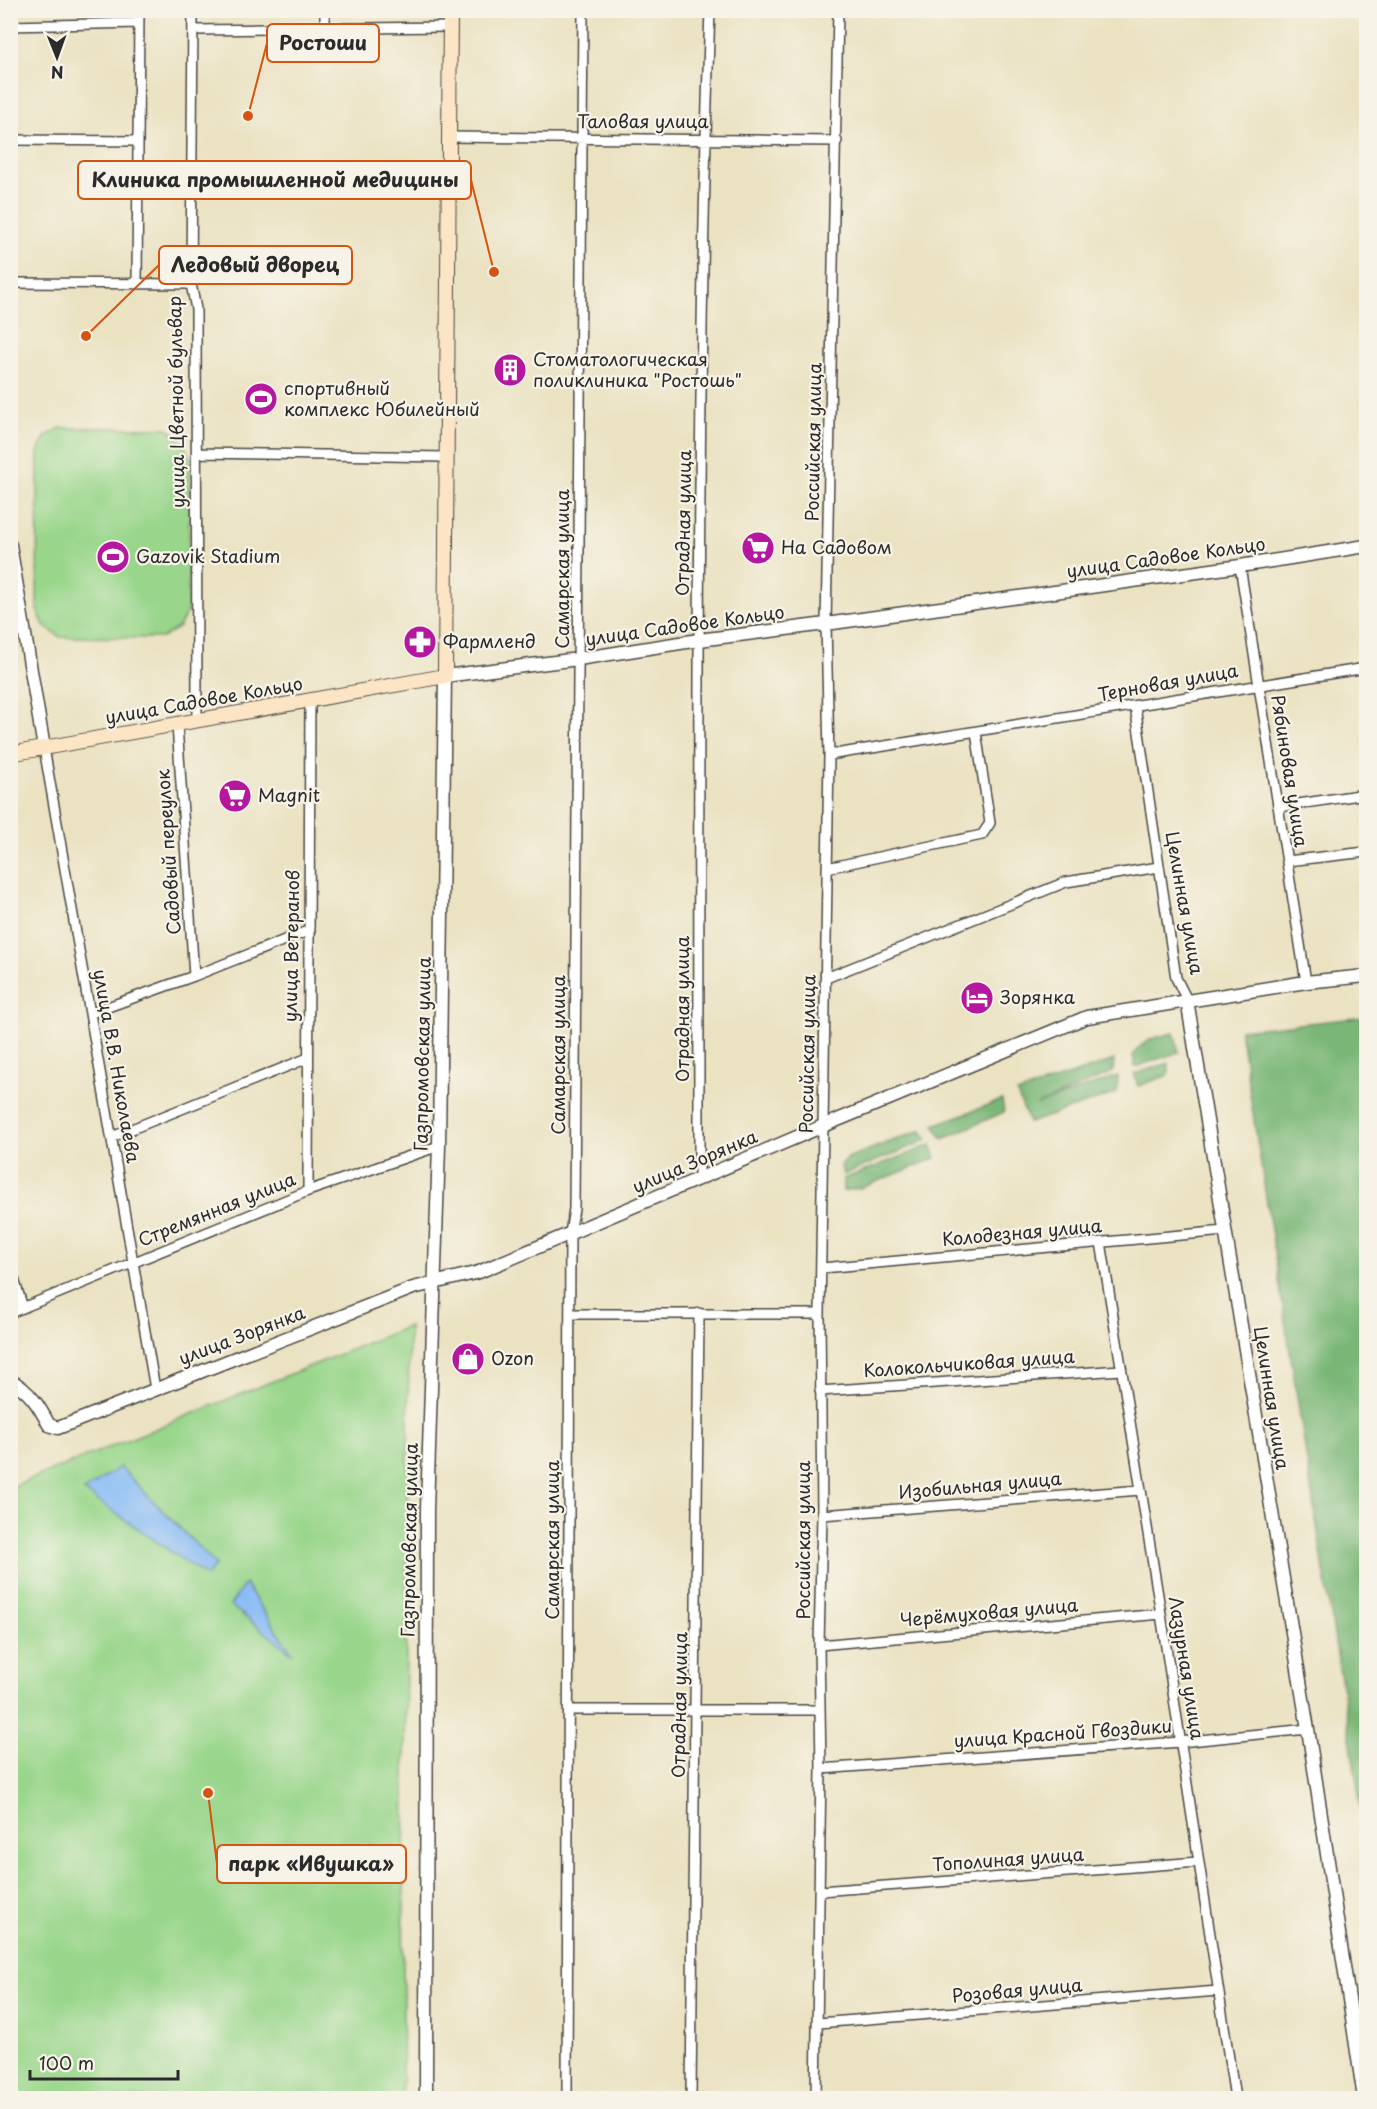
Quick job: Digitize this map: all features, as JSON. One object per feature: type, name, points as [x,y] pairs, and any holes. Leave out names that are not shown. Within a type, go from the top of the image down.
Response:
[{"type":"main road","name":"Газпромовская улица","points":[[445,676],[450,10]]},
{"type":"main road","name":"улица Садовое Кольцо","points":[[10,754],[177,726],[445,676]]},
{"type":"street","points":[[137,284],[139,10]]},
{"type":"street","name":"улица Цветной бульвар","points":[[193,10],[191,284],[196,309],[197,722]]},
{"type":"street","points":[[325,10],[325,29]]},
{"type":"street","name":"Самарская улица","points":[[567,2098],[570,1233],[574,1209],[583,10]]},
{"type":"street","name":"Отрадная улица","points":[[699,1180],[699,640],[710,10]]},
{"type":"street","name":"Российская улица","points":[[816,2098],[821,1770],[820,1314],[829,755],[826,624],[838,10]]},
{"type":"street","points":[[10,26],[139,23]]},
{"type":"street","points":[[193,30],[450,27]]},
{"type":"street","name":"Таловая улица","points":[[448,136],[582,140],[837,141]]},
{"type":"street","points":[[10,140],[137,141]]},
{"type":"street","points":[[10,283],[191,284]]},
{"type":"street","points":[[196,453],[446,457]]},
{"type":"street","points":[[10,545],[44,748]]},
{"type":"street","name":"улица Садовое Кольцо","points":[[445,676],[1240,566],[1366,546]]},
{"type":"street","name":"Рябиновая улица","points":[[1240,566],[1306,982]]},
{"type":"street","points":[[10,628],[24,626]]},
{"type":"street","name":"Терновая улица","points":[[829,755],[1366,668]]},
{"type":"street","name":"Газпромовская улица","points":[[426,2098],[427,1509],[439,1146],[444,901],[445,676]]},
{"type":"street","name":"улица Ветеранов","points":[[308,1191],[310,700]]},
{"type":"street","name":"Целинная улица","points":[[1135,706],[1176,978],[1187,1000],[1308,1730],[1364,2098]]},
{"type":"street","name":"Садовый переулок","points":[[177,726],[194,976]]},
{"type":"street","points":[[826,868],[982,835],[990,823],[976,732]]},
{"type":"street","name":"улица В.В. Николаева","points":[[44,748],[155,1389]]},
{"type":"street","points":[[1278,807],[1366,794]]},
{"type":"street","points":[[1287,861],[1366,852]]},
{"type":"street","points":[[826,978],[1065,882],[1159,867]]},
{"type":"street","points":[[91,1013],[194,976],[310,930]]},
{"type":"street","name":"улица Зорянка","points":[[10,1380],[21,1386],[37,1401],[49,1425],[58,1428],[413,1288],[479,1272],[1087,1017],[1306,982],[1366,976]]},
{"type":"street","points":[[112,1137],[308,1058]]},
{"type":"street","name":"Стремянная улица","points":[[10,1313],[308,1191],[439,1146]]},
{"type":"street","name":"Колодезная улица","points":[[822,1268],[1225,1231]]},
{"type":"street","name":"Лазурная улица","points":[[1101,1242],[1235,2098]]},
{"type":"street","points":[[10,1266],[23,1308]]},
{"type":"street","name":"Отрадная улица","points":[[691,2098],[697,1709],[699,1313]]},
{"type":"street","points":[[570,1314],[820,1314]]},
{"type":"street","name":"Колокольчиковая улица","points":[[820,1390],[1121,1370]]},
{"type":"street","name":"Изобильная улица","points":[[822,1515],[1141,1490]]},
{"type":"street","name":"Черёмуховая улица","points":[[819,1645],[1161,1614]]},
{"type":"street","points":[[569,1710],[820,1710]]},
{"type":"street","name":"улица Красной Гвоздики","points":[[821,1770],[1308,1730]]},
{"type":"street","name":"Тополиная улица","points":[[820,1891],[1198,1862]]},
{"type":"street","name":"Розовая улица","points":[[818,2023],[1218,1991]]},
{"type":"green space","name":"Gazovik Stadium","points":[[60,428],[167,428],[180,439],[190,456],[188,610],[179,627],[162,638],[60,637],[45,627],[37,610],[38,452],[45,437]]},
{"type":"green space","points":[[1366,1017],[1366,1841],[1240,1030]]},
{"type":"green space","points":[[1174,1033],[1179,1052],[1135,1067],[1133,1055],[1142,1045]]},
{"type":"green space","points":[[1114,1060],[1113,1072],[1037,1105],[1118,1076],[1117,1093],[1029,1123],[1017,1093]]},
{"type":"green space","points":[[1169,1063],[1169,1075],[1138,1086],[1134,1074]]},
{"type":"green space","points":[[1002,1100],[1004,1112],[943,1139],[934,1125]]},
{"type":"green space","points":[[922,1130],[927,1140],[843,1175],[841,1166],[847,1158]]},
{"type":"green space","points":[[931,1145],[936,1158],[861,1188],[843,1191],[843,1179]]},
{"type":"green space","points":[[409,1326],[402,2098],[11,2098],[11,1487]]},
{"type":"water","points":[[120,1467],[216,1565],[206,1576],[84,1491]]},
{"type":"water","points":[[245,1584],[293,1654],[230,1605]]},
{"type":"place","name":"Ростоши","points":[[248,116]]},
{"type":"place","name":"Клиника промышленной медицины","points":[[494,272]]},
{"type":"place","name":"Ледовый дворец","points":[[86,336]]},
{"type":"place","name":"Стоматологическая поликлиника \"Ростошь\"","points":[[510,370]]},
{"type":"place","name":"спортивный комплекс Юбилейный","points":[[261,399]]},
{"type":"place","name":"На Садовом","points":[[758,548]]},
{"type":"place","name":"Gazovik Stadium","points":[[113,557]]},
{"type":"place","name":"Фармленд","points":[[420,642]]},
{"type":"place","name":"Magnit","points":[[235,796]]},
{"type":"place","name":"Зорянка","points":[[977,998]]},
{"type":"place","name":"Ozon","points":[[468,1359]]},
{"type":"place","name":"парк «Ивушка»","points":[[208,1793]]}]
